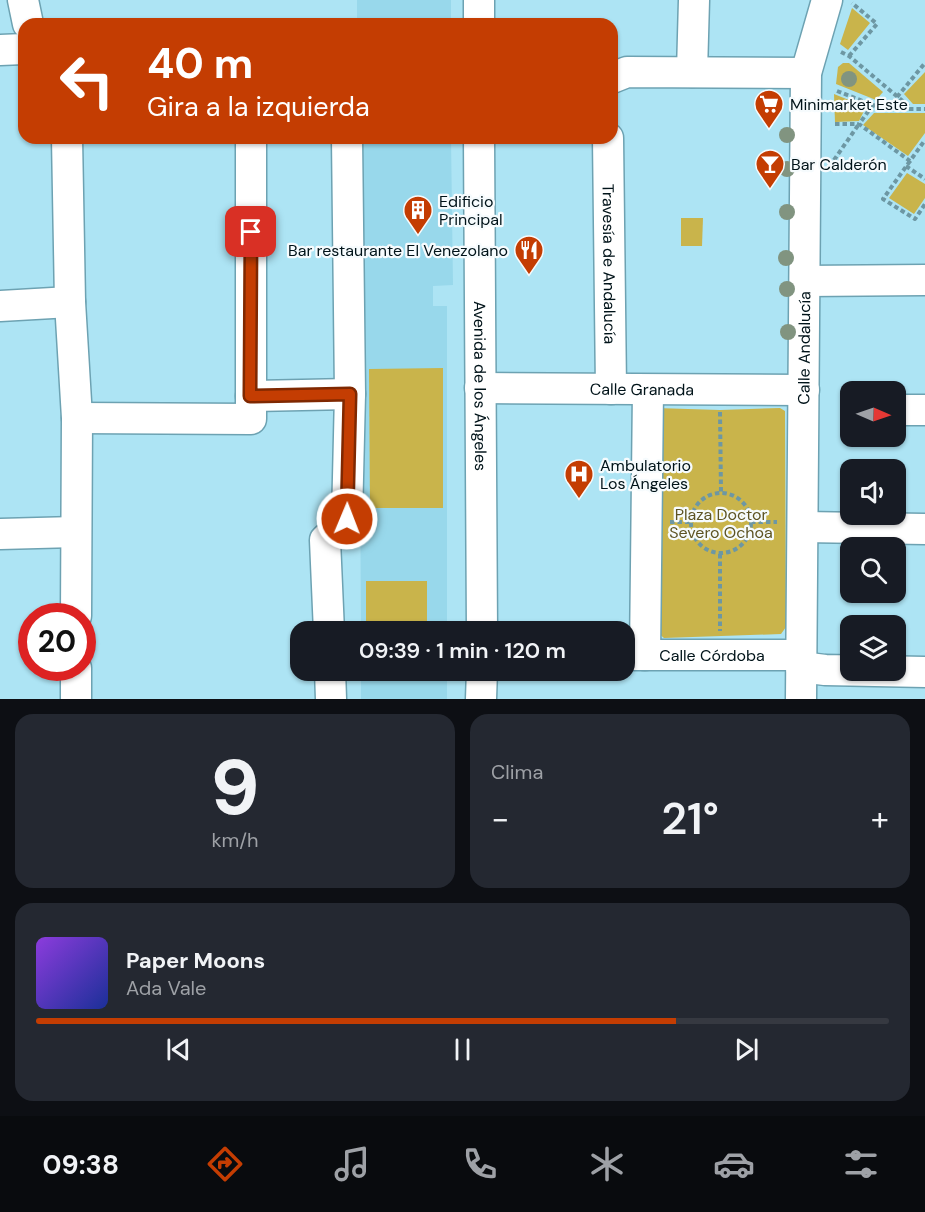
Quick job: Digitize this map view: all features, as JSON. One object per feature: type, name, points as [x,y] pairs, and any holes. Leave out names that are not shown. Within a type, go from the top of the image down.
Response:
[{"type":"street","points":[[23,0],[27,18]]},
{"type":"street","points":[[479,0],[479,18]]},
{"type":"street","points":[[674,0],[683,72]]},
{"type":"street","points":[[683,72],[694,0]]},
{"type":"street","name":"Calle Andalucía","points":[[801,699],[795,525],[804,390],[806,73],[840,2]]},
{"type":"street","points":[[0,50],[18,49]]},
{"type":"street","points":[[618,76],[627,72],[806,73]]},
{"type":"street","points":[[67,144],[70,302],[77,418],[76,603]]},
{"type":"street","points":[[77,418],[251,419],[251,144]]},
{"type":"street","points":[[328,621],[325,540],[347,519],[350,394],[347,144]]},
{"type":"street","name":"Avenida de los Ángeles","points":[[479,144],[482,621]]},
{"type":"street","name":"Travesía de Andalucía","points":[[608,144],[611,389]]},
{"type":"street","points":[[806,281],[925,280]]},
{"type":"street","points":[[1,314],[70,302]]},
{"type":"street","name":"Calle Granada","points":[[480,388],[804,390]]},
{"type":"street","points":[[635,636],[648,390]]},
{"type":"street","points":[[250,396],[350,394]]},
{"type":"street","points":[[795,525],[925,529]]},
{"type":"street","points":[[0,534],[75,532]]},
{"type":"street","points":[[906,650],[925,651]]},
{"type":"street","points":[[801,657],[840,651]]},
{"type":"street","name":"Calle Córdoba","points":[[635,655],[801,657]]},
{"type":"street","points":[[801,657],[825,670],[925,672]]},
{"type":"street","points":[[76,681],[76,699]]},
{"type":"street","points":[[330,681],[331,699]]},
{"type":"street","points":[[481,699],[482,681]]},
{"type":"path","points":[[840,2],[877,24],[849,56]]},
{"type":"path","points":[[841,52],[849,56],[912,109]]},
{"type":"path","points":[[897,97],[925,63]]},
{"type":"path","points":[[837,90],[873,105],[891,109],[925,109]]},
{"type":"path","points":[[834,160],[873,105]]},
{"type":"path","points":[[835,124],[859,124],[910,161]]},
{"type":"path","points":[[925,140],[883,199],[915,219],[925,204]]},
{"type":"path","points":[[906,166],[925,179]]},
{"type":"path","points":[[720,410],[721,492]]},
{"type":"path","points":[[721,492],[732,494],[741,500],[747,508],[751,522],[747,538],[741,546],[720,554],[703,548],[696,541],[691,532],[690,522],[691,513],[696,504],[712,493],[721,492]]},
{"type":"path","points":[[751,522],[795,525]]},
{"type":"path","points":[[720,554],[720,636]]},
{"type":"shaded area","points":[[357,0],[451,0],[451,18],[357,18]]},
{"type":"shaded area","points":[[358,144],[451,144],[453,285],[433,286],[433,306],[447,306],[447,621],[361,621]]},
{"type":"shaded area","points":[[361,681],[447,681],[447,699],[361,699]]},
{"type":"green space","points":[[852,8],[870,23],[848,50],[840,44]]},
{"type":"green space","points":[[843,63],[849,63],[883,92],[876,100],[836,84],[838,67]]},
{"type":"green space","points":[[925,72],[925,104],[913,104],[904,94]]},
{"type":"green space","points":[[834,94],[866,107],[859,121],[835,122]]},
{"type":"green space","points":[[874,113],[925,113],[925,133],[908,156],[863,125]]},
{"type":"green space","points":[[907,173],[925,184],[925,198],[914,214],[889,198]]},
{"type":"green space","points":[[681,218],[703,218],[702,246],[681,246]]},
{"type":"green space","points":[[443,368],[443,508],[370,508],[369,369]]},
{"type":"green space","name":"Plaza Doctor Severo Ochoa","points":[[656,408],[720,410],[780,408],[785,411],[786,627],[781,634],[664,638],[658,633]]},
{"type":"green space","points":[[366,581],[427,581],[427,621],[366,621]]},
{"type":"place","name":"Minimarket Este","points":[[769,130]]},
{"type":"place","name":"Bar Calderón","points":[[770,190]]},
{"type":"place","name":"Edificio Principal","points":[[418,236]]},
{"type":"place","name":"Bar restaurante El Venezolano","points":[[529,276]]},
{"type":"place","name":"Ambulatorio Los Ángeles","points":[[579,500]]},
{"type":"route","points":[[251,232],[250,396],[350,394],[347,519]]}]
